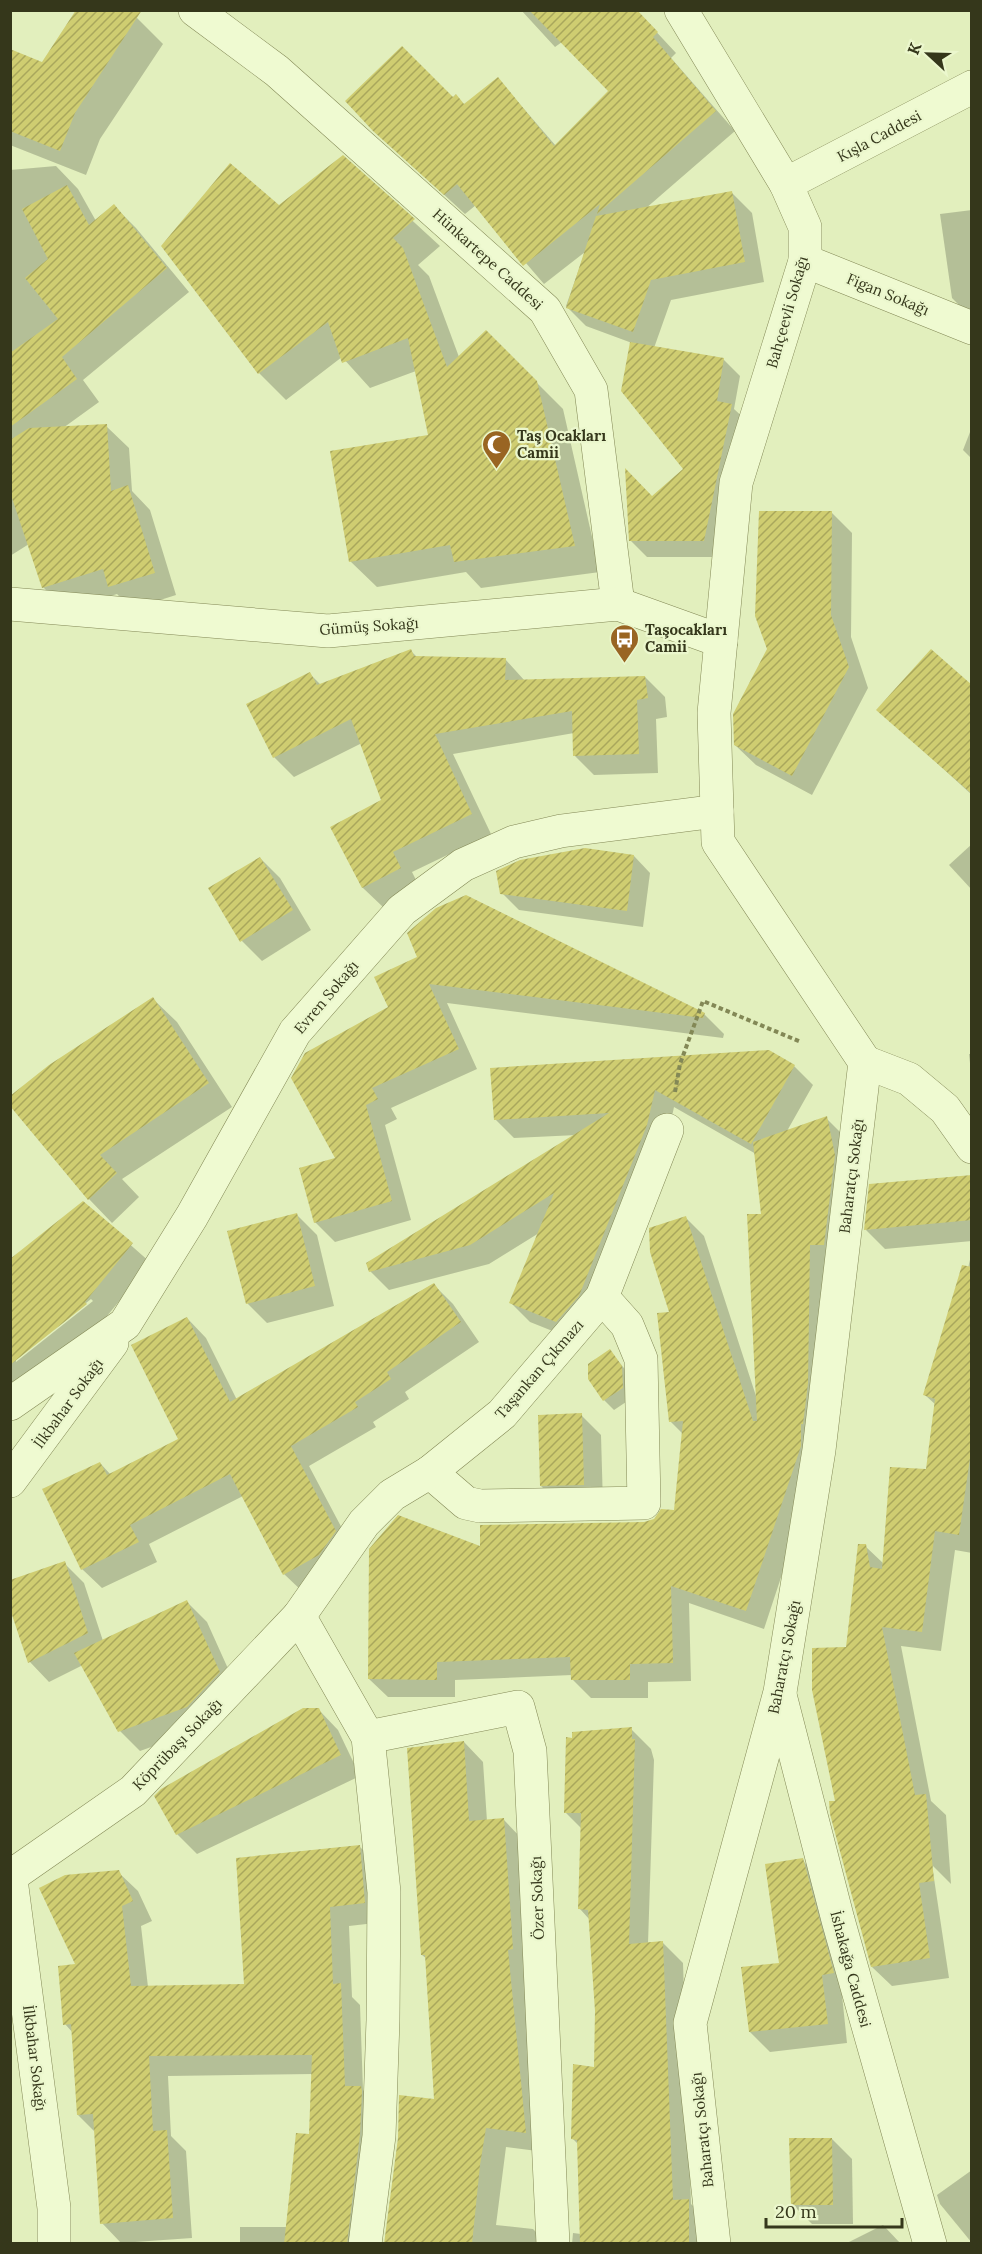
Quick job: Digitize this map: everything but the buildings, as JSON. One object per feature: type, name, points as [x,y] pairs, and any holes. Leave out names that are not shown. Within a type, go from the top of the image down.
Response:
[{"type":"street","name":"Hünkartepe Caddesi","points":[[195,10],[278,71],[545,310],[591,390],[618,604]]},
{"type":"street","name":"Bahçeevli Sokağı","points":[[681,10],[786,184],[805,226],[805,261],[736,483],[721,641]]},
{"type":"street","name":"Kışla Caddesi","points":[[786,184],[972,87]]},
{"type":"street","name":"Figan Sokağı","points":[[805,261],[971,327]]},
{"type":"street","name":"Gümüş Sokağı","points":[[10,604],[328,631],[618,604],[721,641]]},
{"type":"street","points":[[721,641],[714,713],[718,842],[865,1062],[909,1079],[945,1109],[972,1147]]},
{"type":"street","name":"Evren Sokağı","points":[[10,1404],[125,1324],[192,1216],[295,1032],[402,910],[463,865],[514,842],[561,831],[717,811]]},
{"type":"street","name":"Baharatçı Sokağı","points":[[714,2244],[690,2023],[780,1692],[819,1450],[865,1062]]},
{"type":"street","name":"Taşankan Çıkmazı","points":[[299,1616],[364,1523],[392,1495],[430,1472],[502,1414],[602,1298],[667,1130]]},
{"type":"street","points":[[430,1472],[466,1503],[480,1506],[644,1503],[641,1359],[627,1325],[602,1298]]},
{"type":"street","name":"İlkbahar Sokağı","points":[[10,1481],[125,1324]]},
{"type":"street","points":[[299,1616],[368,1737],[384,1892],[384,2008],[379,2136],[365,2244]]},
{"type":"street","name":"Köprübaşı Sokağı","points":[[11,1874],[133,1791],[299,1616]]},
{"type":"street","name":"İshakağa Caddesi","points":[[780,1692],[838,1920],[930,2244]]},
{"type":"street","name":"Özer Sokağı","points":[[368,1737],[518,1707],[530,1751],[553,2244]]},
{"type":"street","name":"İlkbahar Sokağı","points":[[11,1874],[54,2208],[54,2244]]},
{"type":"path","points":[[667,1130],[680,1064],[703,1001],[791,1039],[865,1062]]},
{"type":"place","name":"Taş Ocakları Camii","points":[[496,470]]},
{"type":"place","name":"Taşocakları Camii","points":[[624,664]]}]
